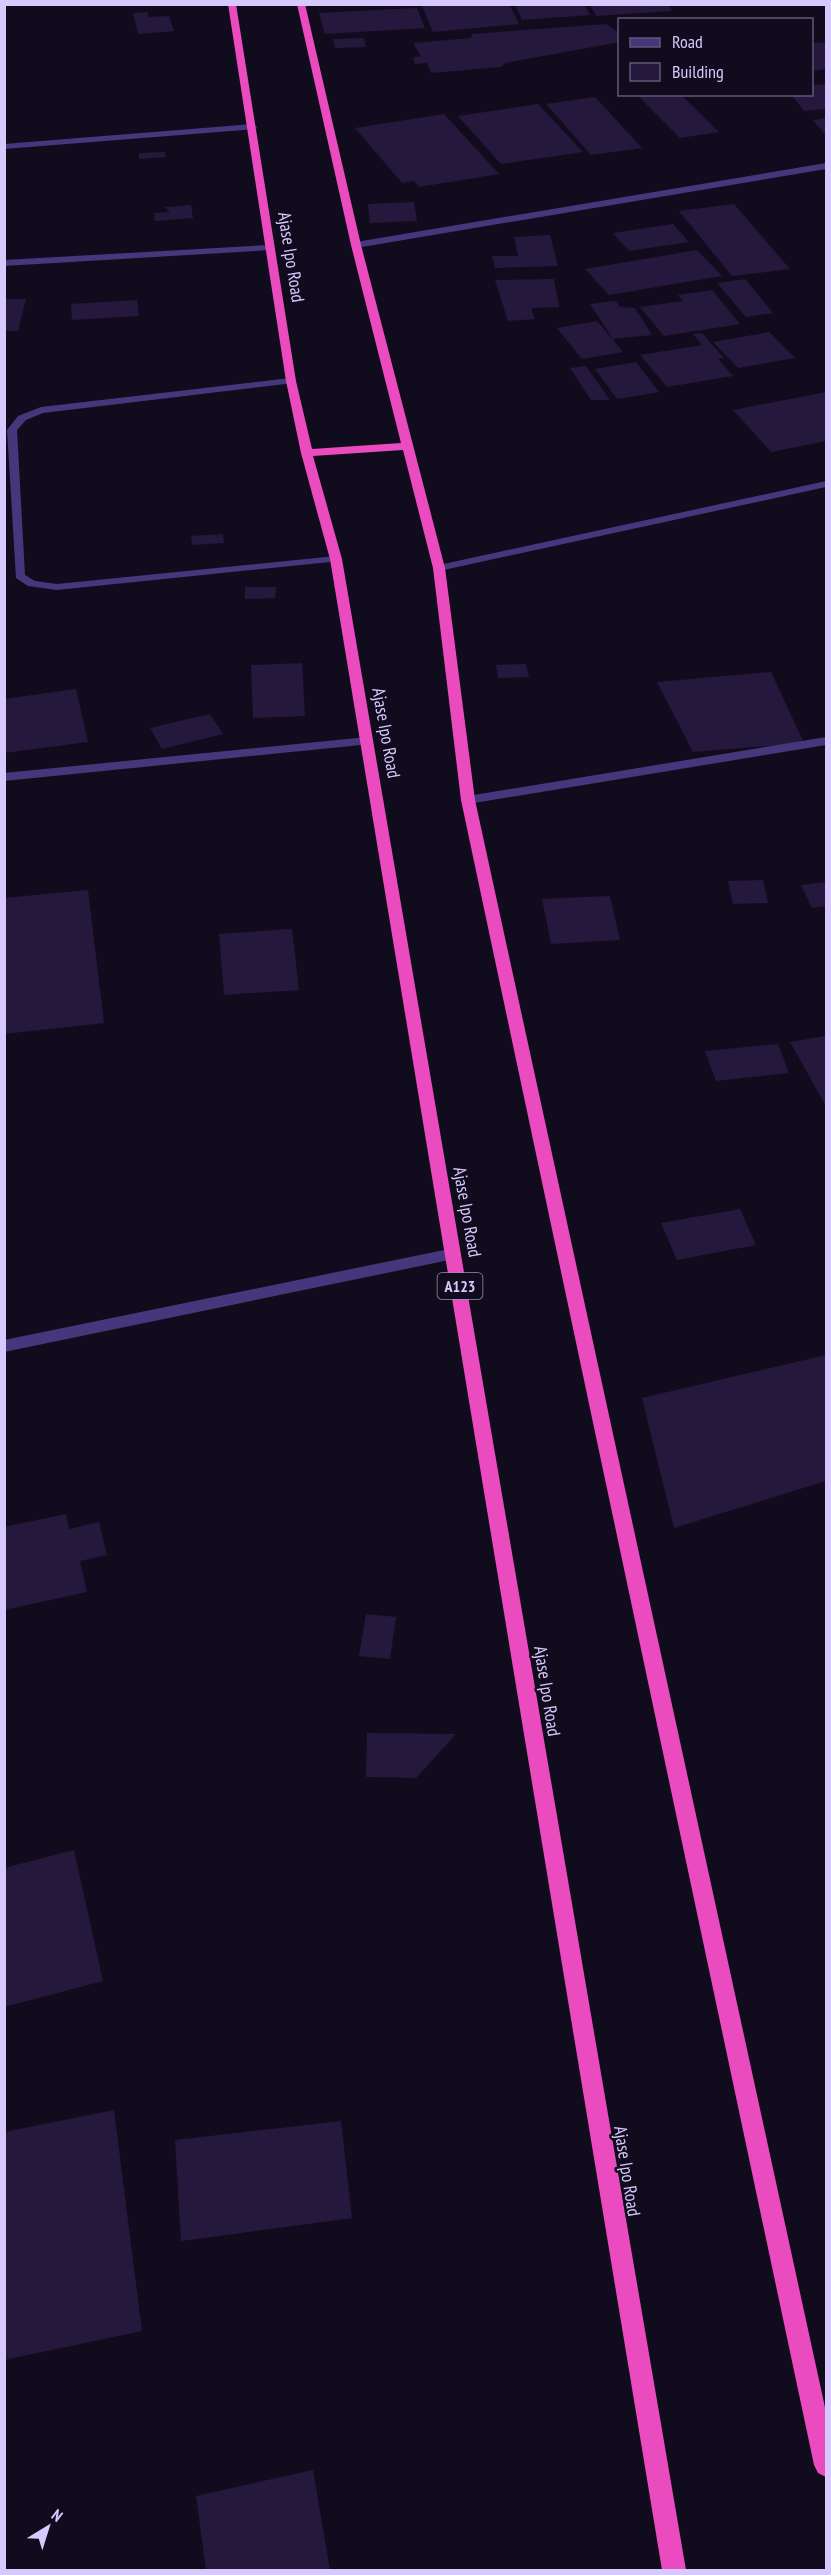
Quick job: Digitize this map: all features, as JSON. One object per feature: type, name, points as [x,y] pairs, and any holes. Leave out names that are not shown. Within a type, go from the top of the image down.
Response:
[{"type":"highway","name":"Ajase Ipo Road","points":[[232,4],[291,381],[307,453],[336,559],[674,2571]]},
{"type":"highway","points":[[301,4],[356,244],[439,568],[468,800],[826,2465]]},
{"type":"highway","points":[[307,453],[408,446]]},
{"type":"street","points":[[4,147],[253,127]]},
{"type":"street","points":[[356,244],[826,166]]},
{"type":"street","points":[[4,263],[269,248]]},
{"type":"street","points":[[291,381],[41,410],[22,418],[12,430],[20,576],[32,584],[57,587],[336,559]]},
{"type":"street","points":[[439,568],[826,483]]},
{"type":"street","points":[[4,777],[367,741]]},
{"type":"street","points":[[468,800],[826,741]]},
{"type":"street","points":[[4,1346],[454,1254]]},
{"type":"building","points":[[421,4],[509,4],[519,24],[433,32]]},
{"type":"building","points":[[515,4],[584,4],[590,15],[522,20]]},
{"type":"building","points":[[590,5],[668,5],[672,11],[596,16]]},
{"type":"building","points":[[417,8],[425,28],[325,34],[319,13]]},
{"type":"building","points":[[147,12],[149,17],[169,16],[174,31],[138,34],[133,13]]},
{"type":"building","points":[[606,24],[618,30],[618,42],[505,63],[501,67],[431,73],[427,63],[415,64],[413,58],[421,56],[413,43],[471,38],[472,34]]},
{"type":"building","points":[[364,38],[366,47],[335,48],[333,39]]},
{"type":"building","points":[[826,42],[826,69],[813,71],[813,43]]},
{"type":"building","points":[[826,84],[826,109],[804,111],[793,96],[813,96],[813,85]]},
{"type":"building","points":[[638,96],[682,96],[719,132],[680,138]]},
{"type":"building","points":[[595,97],[642,148],[591,155],[546,104]]},
{"type":"building","points":[[538,104],[583,152],[501,164],[458,116]]},
{"type":"building","points":[[444,114],[499,174],[419,187],[414,181],[402,183],[355,128]]},
{"type":"building","points":[[826,118],[826,136],[813,120]]},
{"type":"building","points":[[165,152],[166,157],[139,159],[139,153]]},
{"type":"building","points":[[414,202],[417,221],[370,223],[368,204]]},
{"type":"building","points":[[734,204],[790,269],[732,276],[679,211]]},
{"type":"building","points":[[191,205],[193,218],[155,221],[154,213],[170,212],[165,207]]},
{"type":"building","points":[[673,224],[689,242],[629,251],[613,233]]},
{"type":"building","points":[[550,235],[558,266],[495,268],[492,256],[518,256],[514,237]]},
{"type":"building","points":[[697,250],[722,276],[609,295],[585,269]]},
{"type":"building","points":[[554,279],[559,307],[531,308],[535,319],[508,321],[495,280]]},
{"type":"building","points":[[745,279],[773,313],[746,317],[717,283]]},
{"type":"building","points":[[712,290],[740,324],[664,336],[640,307],[683,301],[678,295]]},
{"type":"building","points":[[4,299],[26,299],[18,331],[4,331]]},
{"type":"building","points":[[137,300],[139,316],[72,320],[71,304]]},
{"type":"building","points":[[616,301],[620,307],[635,308],[652,335],[613,339],[590,304]]},
{"type":"building","points":[[597,321],[623,352],[582,359],[557,328]]},
{"type":"building","points":[[769,332],[795,358],[738,368],[713,342]]},
{"type":"building","points":[[702,333],[724,358],[718,359],[733,376],[667,387],[640,355],[702,345],[693,334]]},
{"type":"building","points":[[636,362],[659,392],[617,399],[595,369]]},
{"type":"building","points":[[586,366],[610,400],[591,400],[570,368]]},
{"type":"building","points":[[826,392],[826,441],[771,452],[733,410]]},
{"type":"building","points":[[223,534],[224,543],[192,545],[191,536]]},
{"type":"building","points":[[245,587],[276,587],[275,598],[245,599]]},
{"type":"building","points":[[302,663],[305,716],[253,718],[251,665]]},
{"type":"building","points":[[526,664],[529,677],[498,678],[496,665]]},
{"type":"building","points":[[771,672],[804,743],[693,752],[657,682]]},
{"type":"building","points":[[76,689],[88,742],[4,753],[4,699]]},
{"type":"building","points":[[210,714],[223,734],[162,749],[150,728]]},
{"type":"building","points":[[763,880],[768,903],[733,904],[728,881]]},
{"type":"building","points":[[826,882],[826,906],[812,908],[801,885]]},
{"type":"building","points":[[88,890],[104,1023],[4,1034],[4,898]]},
{"type":"building","points":[[610,896],[620,940],[551,944],[542,899]]},
{"type":"building","points":[[292,929],[299,990],[224,995],[219,934]]},
{"type":"building","points":[[826,1036],[826,1106],[790,1042]]},
{"type":"building","points":[[778,1044],[789,1073],[716,1081],[705,1051]]},
{"type":"building","points":[[740,1209],[756,1245],[677,1260],[661,1223]]},
{"type":"building","points":[[826,1355],[826,1481],[674,1528],[642,1398]]},
{"type":"building","points":[[66,1514],[69,1529],[99,1522],[107,1555],[80,1561],[87,1592],[4,1610],[4,1527]]},
{"type":"building","points":[[366,1614],[396,1617],[390,1659],[359,1656]]},
{"type":"building","points":[[367,1733],[456,1734],[416,1778],[366,1777]]},
{"type":"building","points":[[74,1850],[103,1981],[4,2007],[4,1868]]},
{"type":"building","points":[[114,2110],[142,2331],[4,2360],[4,2132]]},
{"type":"building","points":[[341,2121],[352,2218],[181,2241],[175,2140]]},
{"type":"building","points":[[313,2470],[330,2570],[206,2570],[196,2496]]}]
